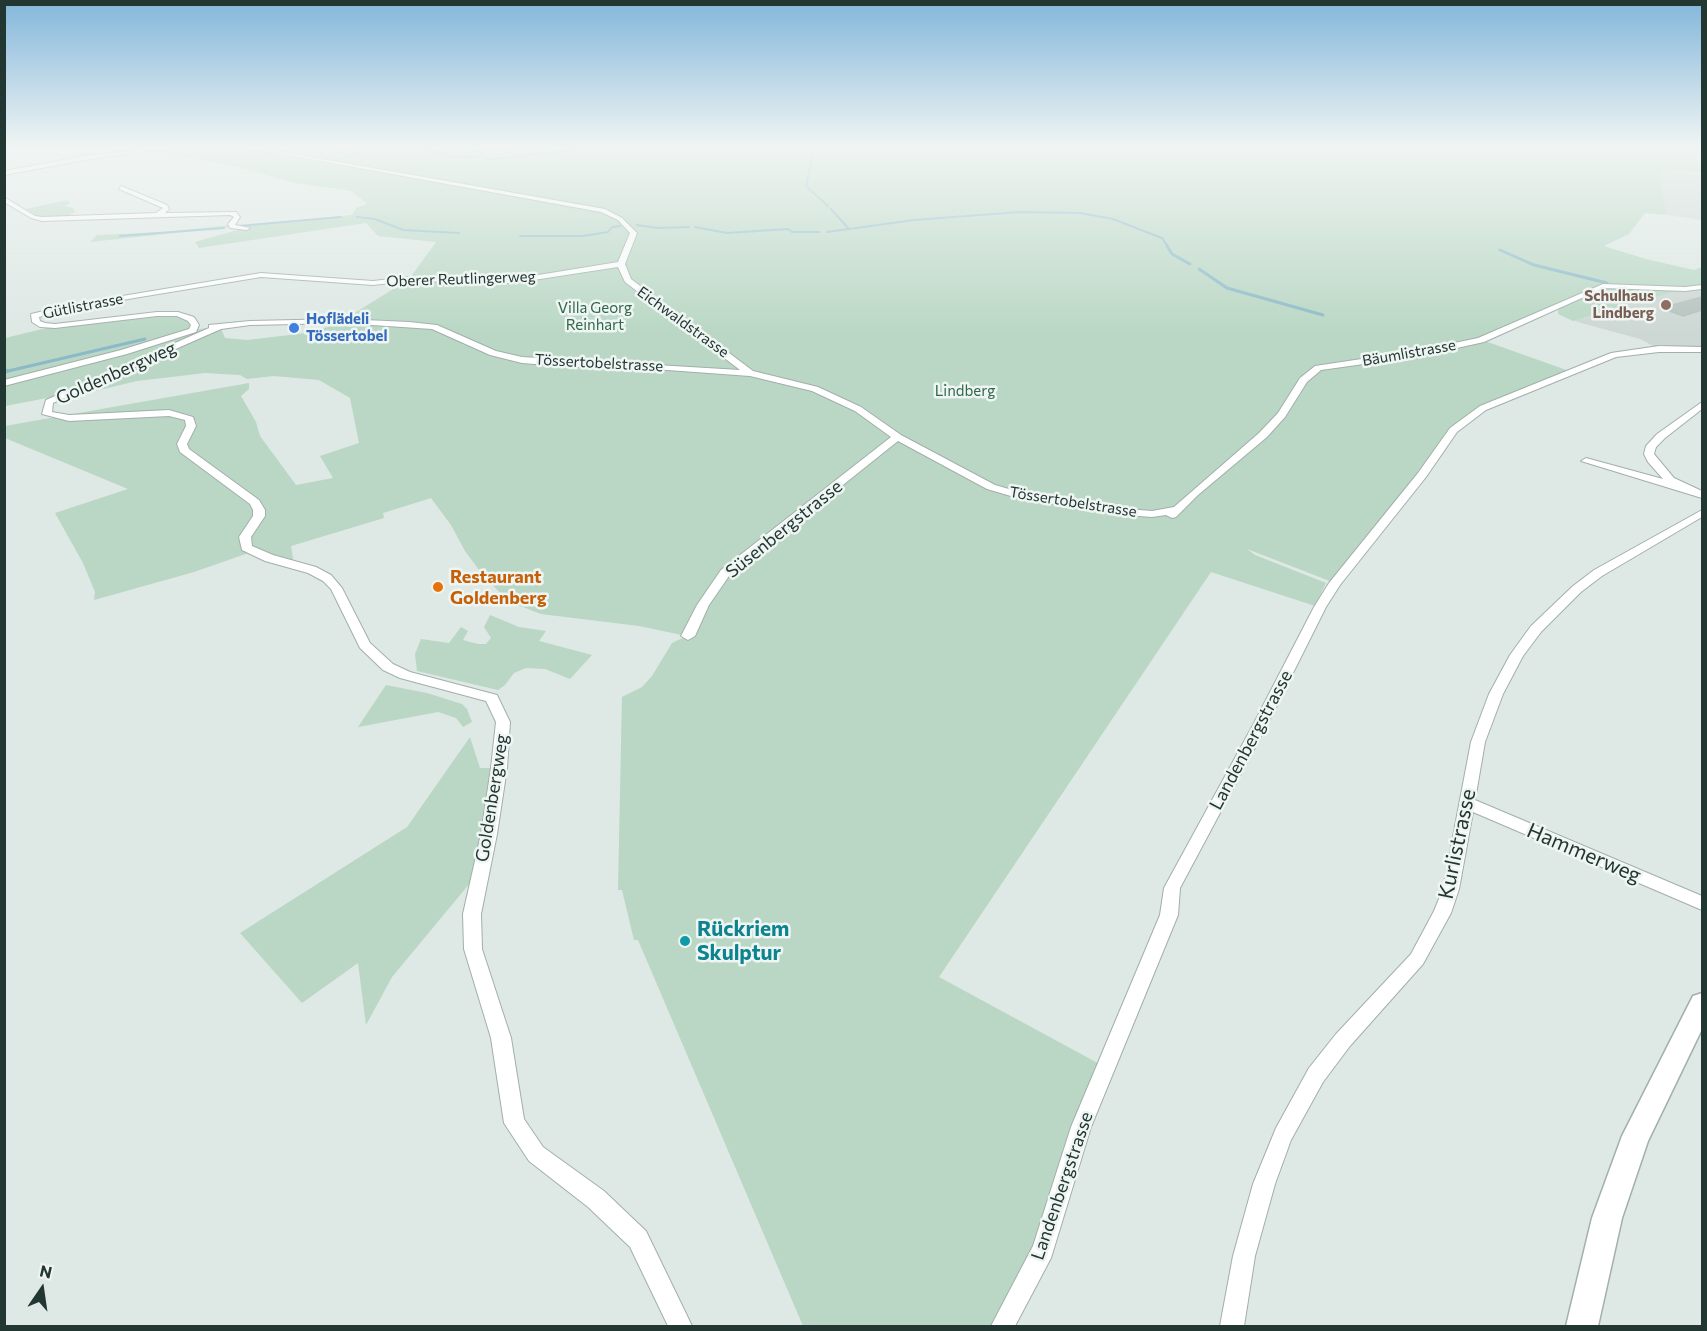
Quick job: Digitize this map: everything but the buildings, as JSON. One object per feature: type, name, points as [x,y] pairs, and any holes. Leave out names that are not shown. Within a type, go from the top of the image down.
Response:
[{"type":"street","points":[[22,210],[33,217],[53,220],[230,213],[236,214],[237,217],[231,224],[232,227],[247,228]]},
{"type":"street","points":[[158,215],[165,210]]},
{"type":"street","points":[[603,210],[620,219],[634,233],[621,264]]},
{"type":"street","name":"Oberer Reutlingerweg","points":[[272,275],[373,283],[409,279],[514,281],[621,264]]},
{"type":"street","name":"Eichwaldstrasse","points":[[621,264],[628,280],[639,290],[750,373]]},
{"type":"street","name":"Gütlistrasse","points":[[193,330],[195,325],[191,319],[178,314],[157,314],[55,326],[36,322],[34,316],[74,306],[235,278],[272,275]]},
{"type":"street","name":"Bäumlistrasse","points":[[1168,519],[1263,435],[1282,415],[1303,380],[1318,368],[1421,353],[1481,340],[1603,286],[1685,289],[1702,287]]},
{"type":"street","name":"Tössertobelstrasse","points":[[4,383],[124,352],[193,330],[220,326],[342,321],[409,324],[434,327],[493,353],[522,360],[574,364],[640,364],[750,373],[815,389],[858,409],[897,437],[991,487],[1025,496],[1126,512],[1152,514],[1176,510]]},
{"type":"street","name":"Goldenbergweg","points":[[220,326],[49,402],[47,414],[69,418],[169,413],[190,419],[191,426],[182,444],[184,450],[255,502],[259,510],[259,516],[245,537],[246,548],[269,558],[312,570],[327,578],[336,588],[365,645],[388,667],[405,675],[492,698],[503,722],[489,834],[472,914],[473,949],[501,1038],[514,1123],[536,1154],[596,1199],[638,1239],[680,1326]]},
{"type":"street","name":"Landenbergstrasse","points":[[1003,1326],[1043,1250],[1085,1117],[1169,915],[1172,888],[1320,607],[1335,583],[1422,475],[1453,430],[1483,408],[1614,355],[1659,349],[1702,350]]},
{"type":"street","points":[[1684,488],[1670,480],[1653,462],[1649,454],[1651,446],[1702,405]]},
{"type":"street","name":"Süsenbergstrasse","points":[[688,636],[703,605],[725,573],[897,437]]},
{"type":"street","points":[[1586,461],[1702,495]]},
{"type":"street","name":"Kurlistrasse","points":[[1232,1326],[1244,1256],[1264,1184],[1283,1135],[1316,1076],[1343,1040],[1405,974],[1430,938],[1451,889],[1466,803],[1486,717],[1517,655],[1558,605],[1598,573],[1702,513]]},
{"type":"street","name":"Hammerweg","points":[[1466,803],[1702,903]]},
{"type":"street","points":[[1582,1326],[1607,1218],[1636,1136],[1702,1004]]},
{"type":"shaded area","points":[[1666,210],[1702,210],[1702,220],[1667,215]]},
{"type":"shaded area","name":"Schulhaus Lindberg","points":[[1702,287],[1702,350],[1659,349],[1640,339],[1574,321],[1685,289]]},
{"type":"green space","points":[[27,210],[74,210],[75,212],[67,216],[42,218]]},
{"type":"green space","name":"Lindberg","points":[[355,210],[1666,210],[1667,215],[1645,213],[1629,234],[1604,246],[1694,270],[1702,267],[1702,287],[1685,289],[1573,321],[1558,314],[1558,310],[1562,307],[1482,340],[1572,372],[1483,408],[1459,425],[1335,583],[1247,549],[1255,555],[1326,583],[1315,606],[1211,572],[939,977],[1105,1067],[1043,1250],[1003,1326],[803,1326],[638,940],[634,940],[622,890],[618,890],[622,697],[642,687],[652,676],[672,643],[687,636],[639,626],[541,614],[510,602],[485,578],[431,498],[383,513],[384,518],[291,546],[294,565],[254,551],[194,572],[94,600],[95,592],[83,563],[55,513],[128,489],[5,438],[5,426],[249,383],[249,389],[241,396],[256,422],[260,436],[296,485],[333,478],[320,456],[359,443],[350,398],[319,380],[274,376],[247,379],[240,375],[205,373],[137,381],[49,402],[47,398],[5,406],[5,338],[55,326],[157,314],[178,314],[191,319],[194,330],[220,326],[225,338],[247,340],[315,332],[342,321],[409,279],[436,242],[378,236],[366,223],[199,248],[195,242],[237,230],[238,226],[352,215]]},
{"type":"green space","points":[[231,225],[232,227],[90,242],[97,235],[164,232]]},
{"type":"green space","points":[[490,615],[519,627],[546,631],[539,641],[592,655],[570,679],[545,669],[526,668],[514,673],[498,690],[417,671],[415,654],[421,639],[449,643],[461,627],[468,631],[463,640],[486,644],[491,638],[484,627]]},
{"type":"green space","points":[[386,685],[427,693],[462,704],[467,709],[472,722],[463,727],[456,718],[438,712],[358,727]]},
{"type":"green space","points":[[470,737],[480,768],[499,768],[480,871],[392,977],[366,1025],[358,963],[302,1003],[240,933],[407,827]]},
{"type":"waterway","points":[[832,210],[849,229]]},
{"type":"waterway","points":[[849,229],[914,220],[1019,212],[1080,213],[1113,219],[1162,238],[1168,247]]},
{"type":"waterway","points":[[238,226],[341,217]]},
{"type":"waterway","points":[[357,217],[375,219],[403,230],[459,233]]},
{"type":"waterway","points":[[637,225],[657,228],[689,227]]},
{"type":"waterway","points":[[520,236],[583,236],[608,232],[612,227],[620,226]]},
{"type":"waterway","points":[[695,227],[727,233],[788,229],[792,232],[819,232]]},
{"type":"waterway","points":[[120,236],[224,228]]},
{"type":"waterway","points":[[827,232],[849,229]]},
{"type":"waterway","points":[[1167,246],[1172,254],[1190,264]]},
{"type":"waterway","points":[[1500,250],[1534,265],[1607,283]]},
{"type":"waterway","points":[[1199,269],[1227,288],[1323,315]]},
{"type":"waterway","points":[[7,371],[4,372],[145,339]]},
{"type":"place","name":"Schulhaus Lindberg","points":[[1666,305]]},
{"type":"place","name":"Hoflädeli Tössertobel","points":[[294,328]]},
{"type":"place","name":"Restaurant Goldenberg","points":[[438,587]]},
{"type":"place","name":"Rückriem Skulptur","points":[[685,941]]},
{"type":"park label","name":"Villa Georg Reinhart","points":[[595,316]]}]
